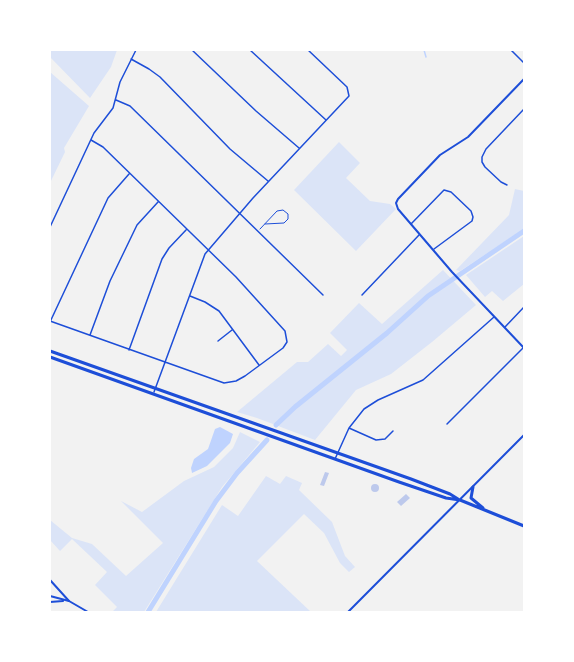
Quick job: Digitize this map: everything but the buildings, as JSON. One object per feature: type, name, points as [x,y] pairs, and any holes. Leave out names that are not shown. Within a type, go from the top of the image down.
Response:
[{"type":"main road","points":[[50,351],[450,494],[525,526]]},
{"type":"main road","points":[[50,357],[446,498],[460,500]]},
{"type":"main road","points":[[288,442],[293,440],[310,446],[313,444]]},
{"type":"main road","points":[[473,487],[471,498],[484,510]]},
{"type":"street","points":[[50,226],[97,128],[111,111],[120,82],[136,50]]},
{"type":"street","points":[[192,50],[256,111],[300,148]]},
{"type":"street","points":[[250,50],[327,120]]},
{"type":"street","points":[[154,393],[208,250],[350,94],[347,87],[308,50]]},
{"type":"street","points":[[511,50],[525,63]]},
{"type":"street","points":[[131,59],[160,77],[230,149],[268,182]]},
{"type":"street","points":[[447,424],[524,348],[452,272],[398,209],[396,202],[440,155],[468,137],[525,79]]},
{"type":"street","points":[[116,100],[130,106],[323,295]]},
{"type":"street","points":[[507,185],[485,167],[482,156],[525,109]]},
{"type":"street","points":[[91,140],[100,145],[129,173],[187,229],[285,331],[287,339],[283,348],[241,379],[228,383],[216,382],[50,322],[108,198],[129,173]]},
{"type":"street","points":[[411,224],[439,193],[447,190],[471,211],[473,217],[469,224],[433,250]]},
{"type":"street","points":[[90,336],[110,281],[137,225],[158,201]]},
{"type":"street","points":[[129,350],[162,260],[169,248],[187,229]]},
{"type":"street","points":[[362,295],[420,235]]},
{"type":"street","points":[[190,296],[215,307],[260,366]]},
{"type":"street","points":[[505,327],[525,307]]},
{"type":"street","points":[[335,459],[349,428],[370,404],[423,380],[494,316]]},
{"type":"street","points":[[218,341],[233,330]]},
{"type":"street","points":[[349,428],[376,440],[385,439],[393,431]]},
{"type":"street","points":[[348,612],[525,435]]},
{"type":"street","points":[[50,580],[69,601]]},
{"type":"street","points":[[50,596],[69,601],[88,612]]},
{"type":"street","points":[[50,602],[69,601]]},
{"type":"lane","points":[[258,231],[265,224],[279,210],[288,214],[288,219],[284,223],[265,224]]},
{"type":"shaded area","points":[[50,50],[117,50],[111,67],[90,98],[50,57]]},
{"type":"shaded area","points":[[50,72],[89,106],[64,148],[65,152],[50,183]]},
{"type":"shaded area","points":[[339,142],[360,163],[346,178],[370,201],[390,204],[396,209],[356,251],[294,190]]},
{"type":"shaded area","points":[[515,189],[524,191],[524,229],[460,271],[456,270],[509,215]]},
{"type":"shaded area","points":[[524,236],[524,284],[503,301],[492,291],[485,297],[466,275]]},
{"type":"shaded area","points":[[443,270],[476,305],[391,374],[356,390],[315,440],[237,412],[297,362],[308,362],[328,344],[341,356],[347,350],[330,333],[359,303],[382,324]]},
{"type":"shaded area","points":[[240,432],[260,442],[222,487],[144,612],[112,612],[117,607],[95,585],[107,572],[72,539],[60,551],[50,540],[50,520],[72,538],[92,544],[126,576],[163,543],[121,501],[142,512],[184,481],[214,467],[233,448]]},
{"type":"shaded area","points":[[266,476],[280,484],[286,476],[302,483],[299,490],[332,522],[345,556],[355,567],[349,572],[340,563],[324,533],[304,514],[257,561],[311,612],[156,612],[222,505],[238,516]]},
{"type":"water","points":[[220,427],[233,434],[230,443],[207,466],[192,473],[194,459],[208,449],[215,429]]},
{"type":"waterway","points":[[424,50],[426,57]]},
{"type":"waterway","points":[[276,425],[428,296],[524,231]]},
{"type":"waterway","points":[[148,612],[216,501],[237,473],[267,440]]}]
